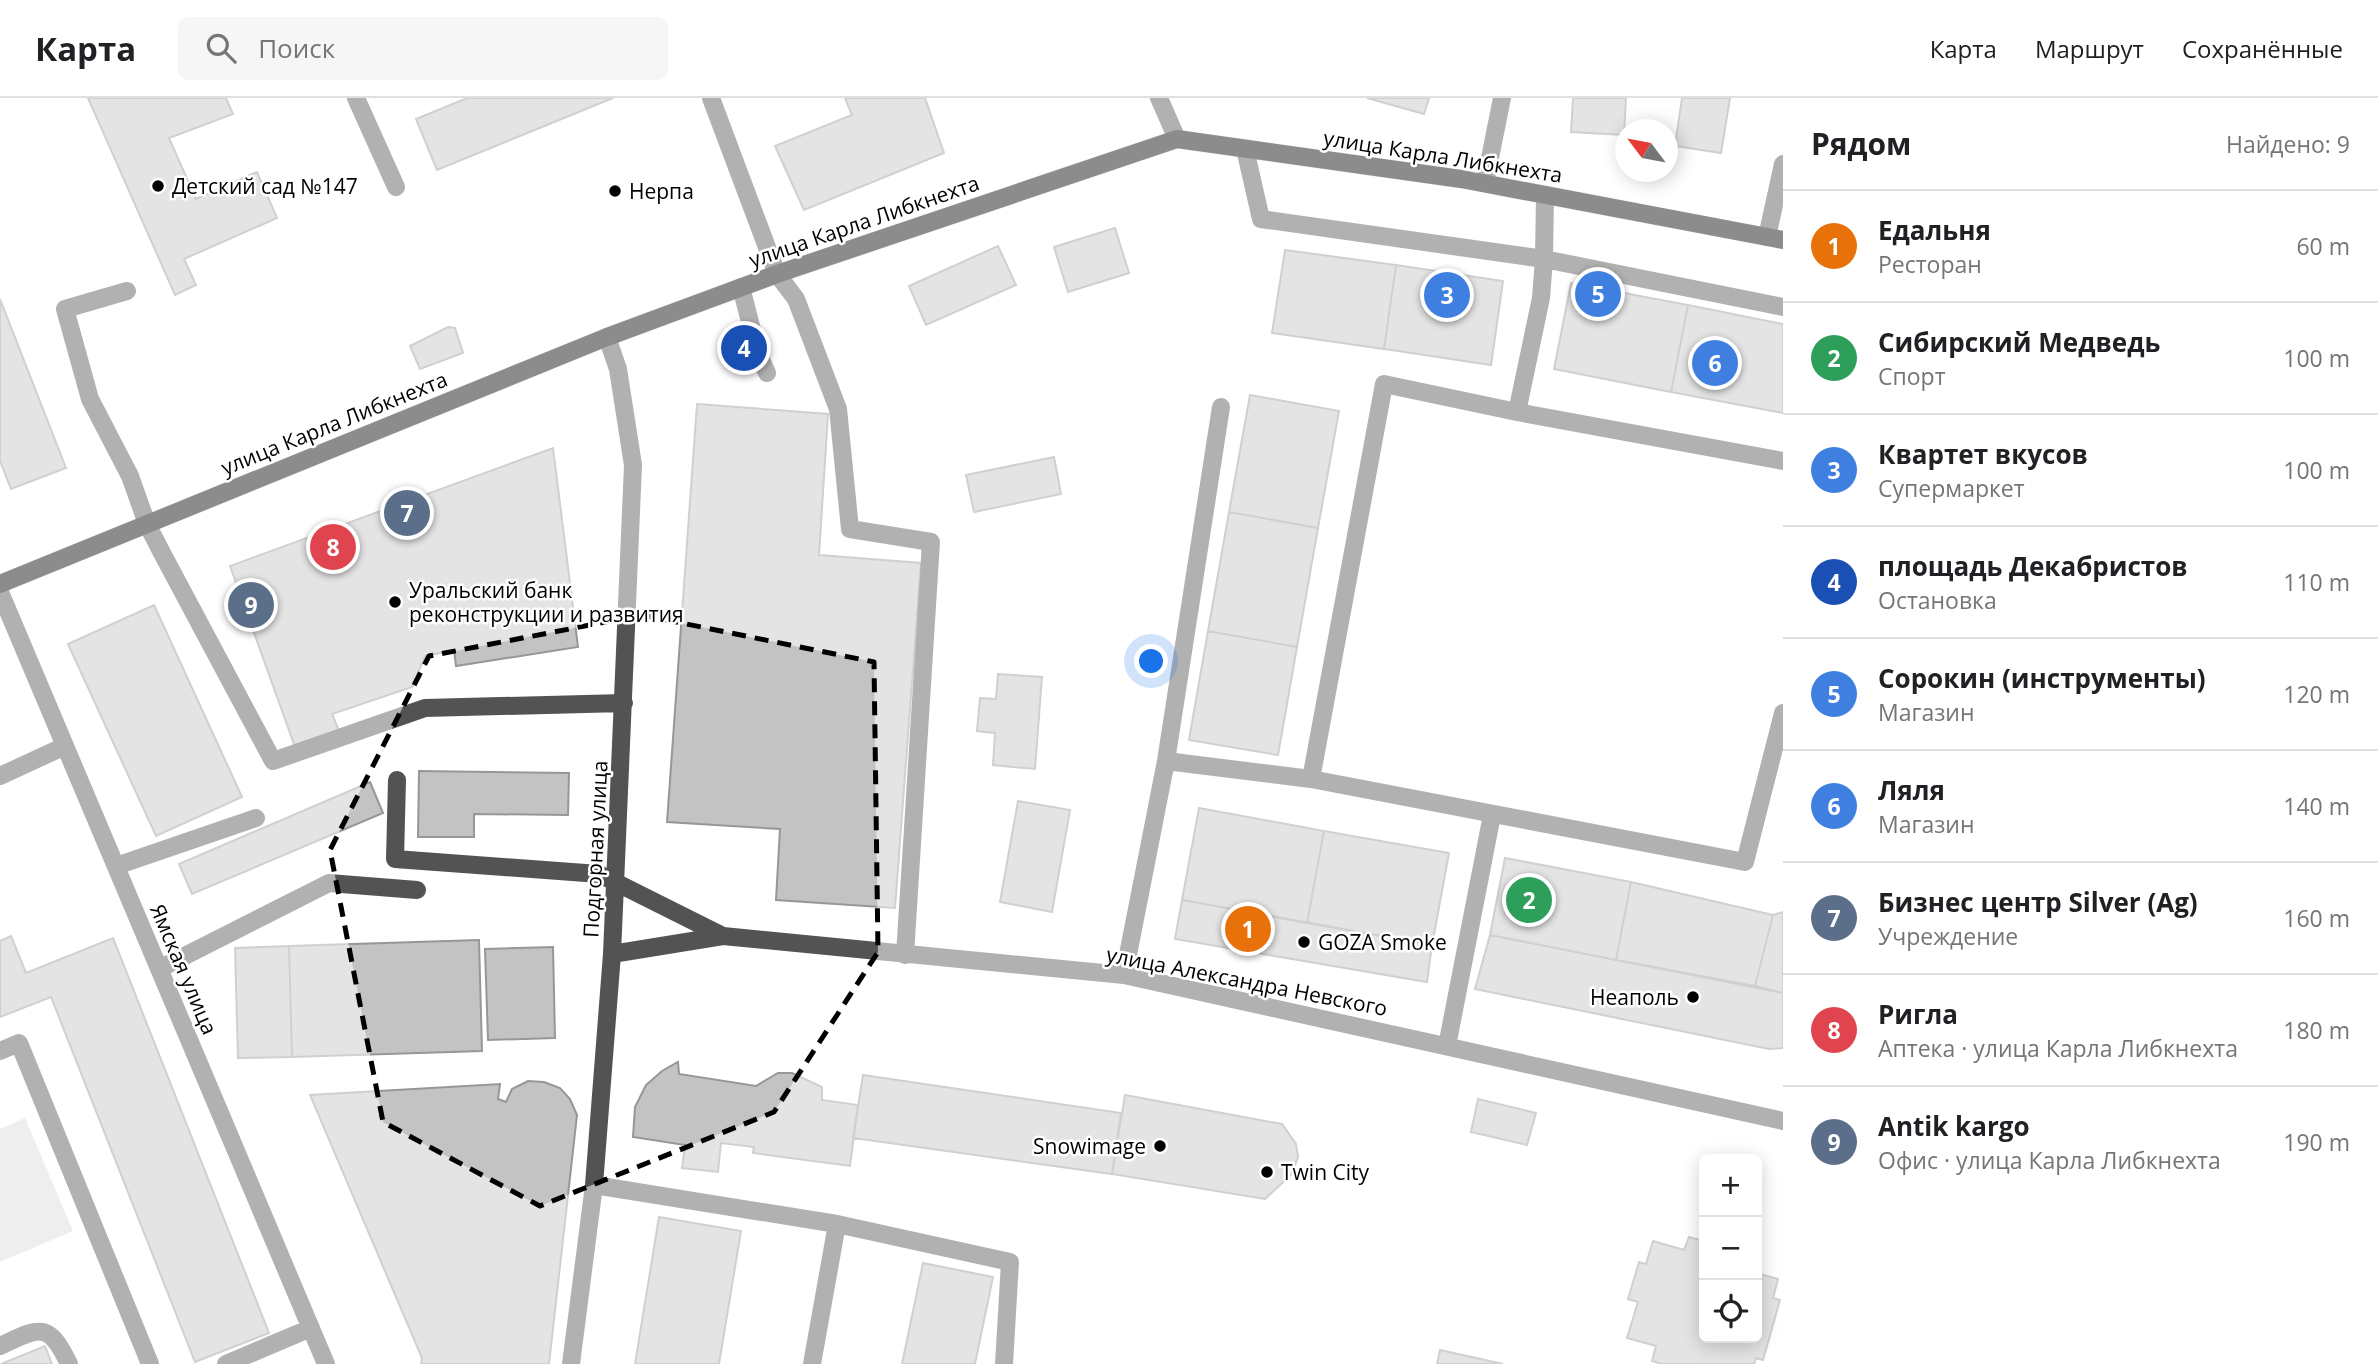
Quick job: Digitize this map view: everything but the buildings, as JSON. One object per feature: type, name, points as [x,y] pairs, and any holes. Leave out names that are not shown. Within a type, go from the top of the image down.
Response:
[{"type":"main road","name":"улица Карла Либкнехта","points":[[0,584],[607,337],[777,274],[1177,139],[1485,183],[1775,238]]},
{"type":"street","points":[[356,98],[396,187]]},
{"type":"street","points":[[711,98],[777,274],[796,299],[838,409],[850,529],[931,542],[905,955]]},
{"type":"street","points":[[1159,98],[1177,139]]},
{"type":"street","points":[[1485,183],[1502,98]]},
{"type":"street","points":[[1245,149],[1261,219],[1544,259],[1783,307]]},
{"type":"street","points":[[1775,238],[1783,164]]},
{"type":"street","points":[[1517,412],[1541,298],[1545,195]]},
{"type":"street","points":[[741,287],[758,353],[767,373]]},
{"type":"street","points":[[127,291],[65,309],[90,399],[130,476],[147,524],[273,761],[425,708],[624,703]]},
{"type":"street","name":"Подгорная улица","points":[[570,1364],[594,1185],[617,884],[633,465],[618,369],[607,337]]},
{"type":"street","points":[[1311,779],[1384,384],[1517,412],[1783,461]]},
{"type":"street","points":[[1124,975],[1166,761],[1221,407]]},
{"type":"street","name":"Ямская улица","points":[[0,592],[326,1364]]},
{"type":"street","points":[[1166,761],[1311,779],[1492,816],[1745,862],[1783,713]]},
{"type":"street","points":[[0,776],[65,746]]},
{"type":"street","points":[[397,780],[395,859],[599,874],[723,936]]},
{"type":"street","points":[[1447,1046],[1492,816]]},
{"type":"street","points":[[116,866],[256,818]]},
{"type":"street","points":[[159,969],[329,883],[417,890]]},
{"type":"street","name":"улица Александра Невского","points":[[612,954],[723,936],[1124,975],[1783,1121]]},
{"type":"street","points":[[0,1051],[19,1043],[150,1364]]},
{"type":"street","points":[[594,1185],[837,1224],[1010,1262],[1004,1364]]},
{"type":"street","points":[[811,1364],[837,1224]]},
{"type":"street","points":[[226,1364],[311,1328]]},
{"type":"street","points":[[0,1346],[34,1330],[48,1333],[58,1341],[69,1364]]},
{"type":"highlighted area","points":[[642,615],[874,662],[878,952],[774,1112],[540,1206],[383,1122],[330,850],[429,656]]},
{"type":"shaded area","points":[[25,1118],[73,1231],[0,1262],[0,1129]]},
{"type":"place","name":"Детский сад №147","points":[[158,186]]},
{"type":"place","name":"Нерпа","points":[[615,191]]},
{"type":"place","name":"Сорокин (инструменты)","points":[[1598,294]]},
{"type":"place","name":"Квартет вкусов","points":[[1447,295]]},
{"type":"place","name":"площадь Декабристов","points":[[744,348]]},
{"type":"place","name":"Ляля","points":[[1715,363]]},
{"type":"place","name":"Бизнес центр Silver (Ag)","points":[[407,513]]},
{"type":"place","name":"Ригла","points":[[333,547]]},
{"type":"place","name":"Уральский банк реконструкции и развития","points":[[395,602]]},
{"type":"place","name":"Antik kargo","points":[[251,605]]},
{"type":"place","name":"Сибирский Медведь","points":[[1529,900]]},
{"type":"place","name":"Едальня","points":[[1248,929]]},
{"type":"place","name":"GOZA Smoke","points":[[1304,942]]},
{"type":"place","name":"Неаполь","points":[[1693,997]]},
{"type":"place","name":"Snowimage","points":[[1160,1146]]},
{"type":"place","name":"Twin Сity","points":[[1267,1172]]}]
